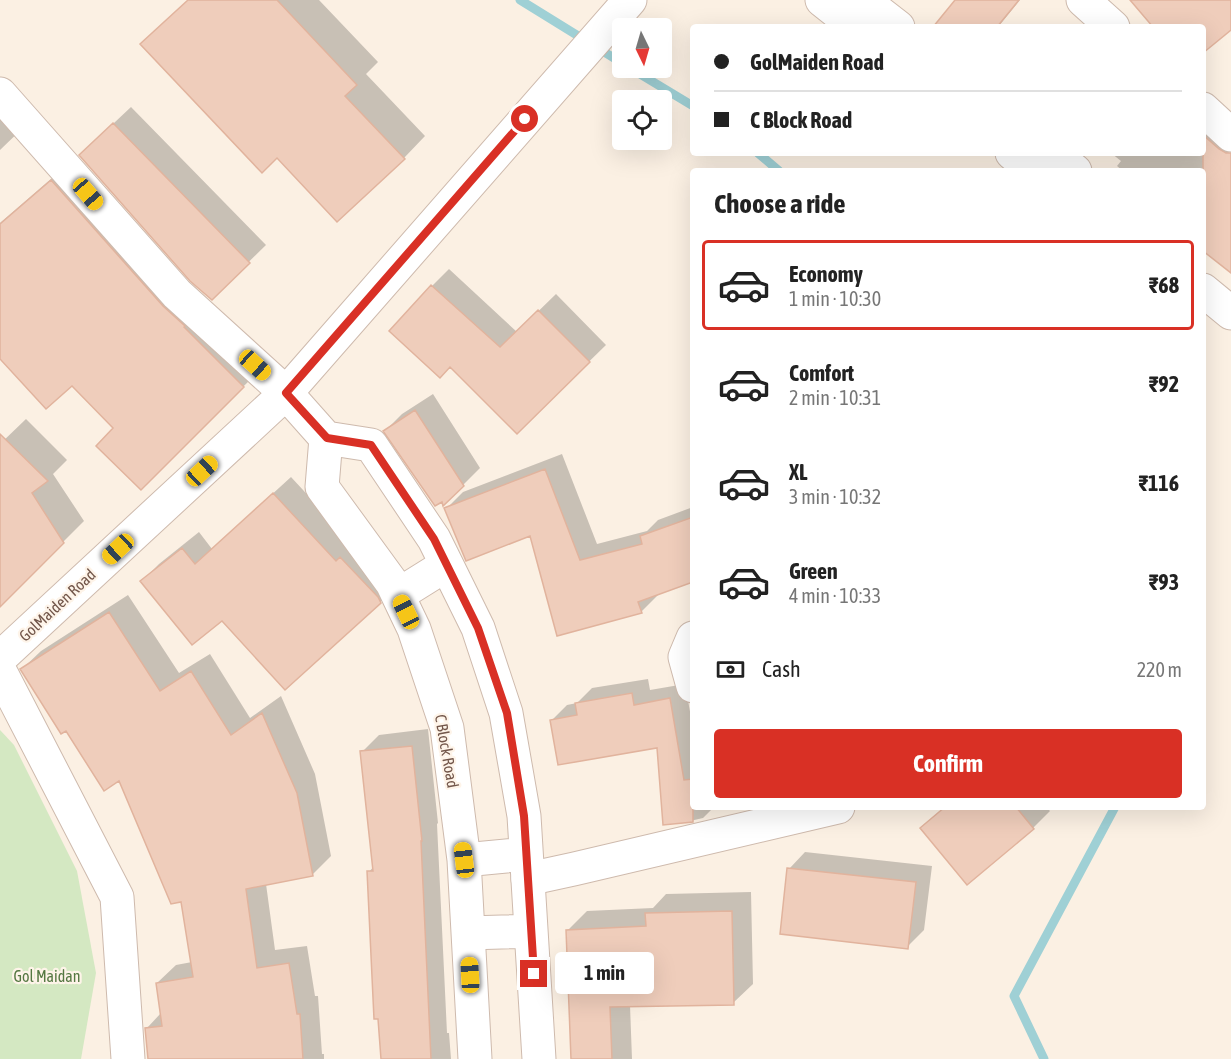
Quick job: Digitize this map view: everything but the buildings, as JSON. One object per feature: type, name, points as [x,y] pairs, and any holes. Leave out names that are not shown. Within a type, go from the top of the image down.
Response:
[{"type":"street","name":"GolMaiden Road","points":[[0,658],[286,393],[630,0]]},
{"type":"street","points":[[822,0],[852,24]]},
{"type":"street","points":[[863,0],[894,24]]},
{"type":"street","points":[[1083,0],[1110,24]]},
{"type":"street","points":[[0,94],[177,294],[286,393],[327,438],[371,445],[434,539],[478,628],[507,713],[524,816],[538,1059]]},
{"type":"street","points":[[1206,112],[1231,135]]},
{"type":"street","points":[[1016,156],[1030,168]]},
{"type":"street","points":[[1057,156],[1071,168]]},
{"type":"street","points":[[1206,293],[1231,314]]},
{"type":"street","name":"C Block Road","points":[[327,438],[322,487],[392,583],[414,629],[447,728],[464,860],[475,1059]]},
{"type":"street","points":[[398,595],[446,565]]},
{"type":"street","points":[[690,645],[685,657],[690,675]]},
{"type":"street","points":[[0,671],[117,897],[128,1059]]},
{"type":"street","points":[[464,860],[574,869],[729,819],[811,810]]},
{"type":"street","points":[[468,933],[531,931]]},
{"type":"green space","name":"Gol Maidan","points":[[0,730],[14,745],[77,871],[96,973],[81,1059],[0,1059]]},
{"type":"waterway","points":[[520,0],[612,57]]},
{"type":"waterway","points":[[647,78],[690,104]]},
{"type":"waterway","points":[[762,156],[776,168]]},
{"type":"waterway","points":[[1044,1059],[1014,996],[1113,810]]},
{"type":"route","points":[[525,119],[286,393],[327,438],[371,445],[434,539],[478,628],[507,713],[524,816],[534,974]]}]
